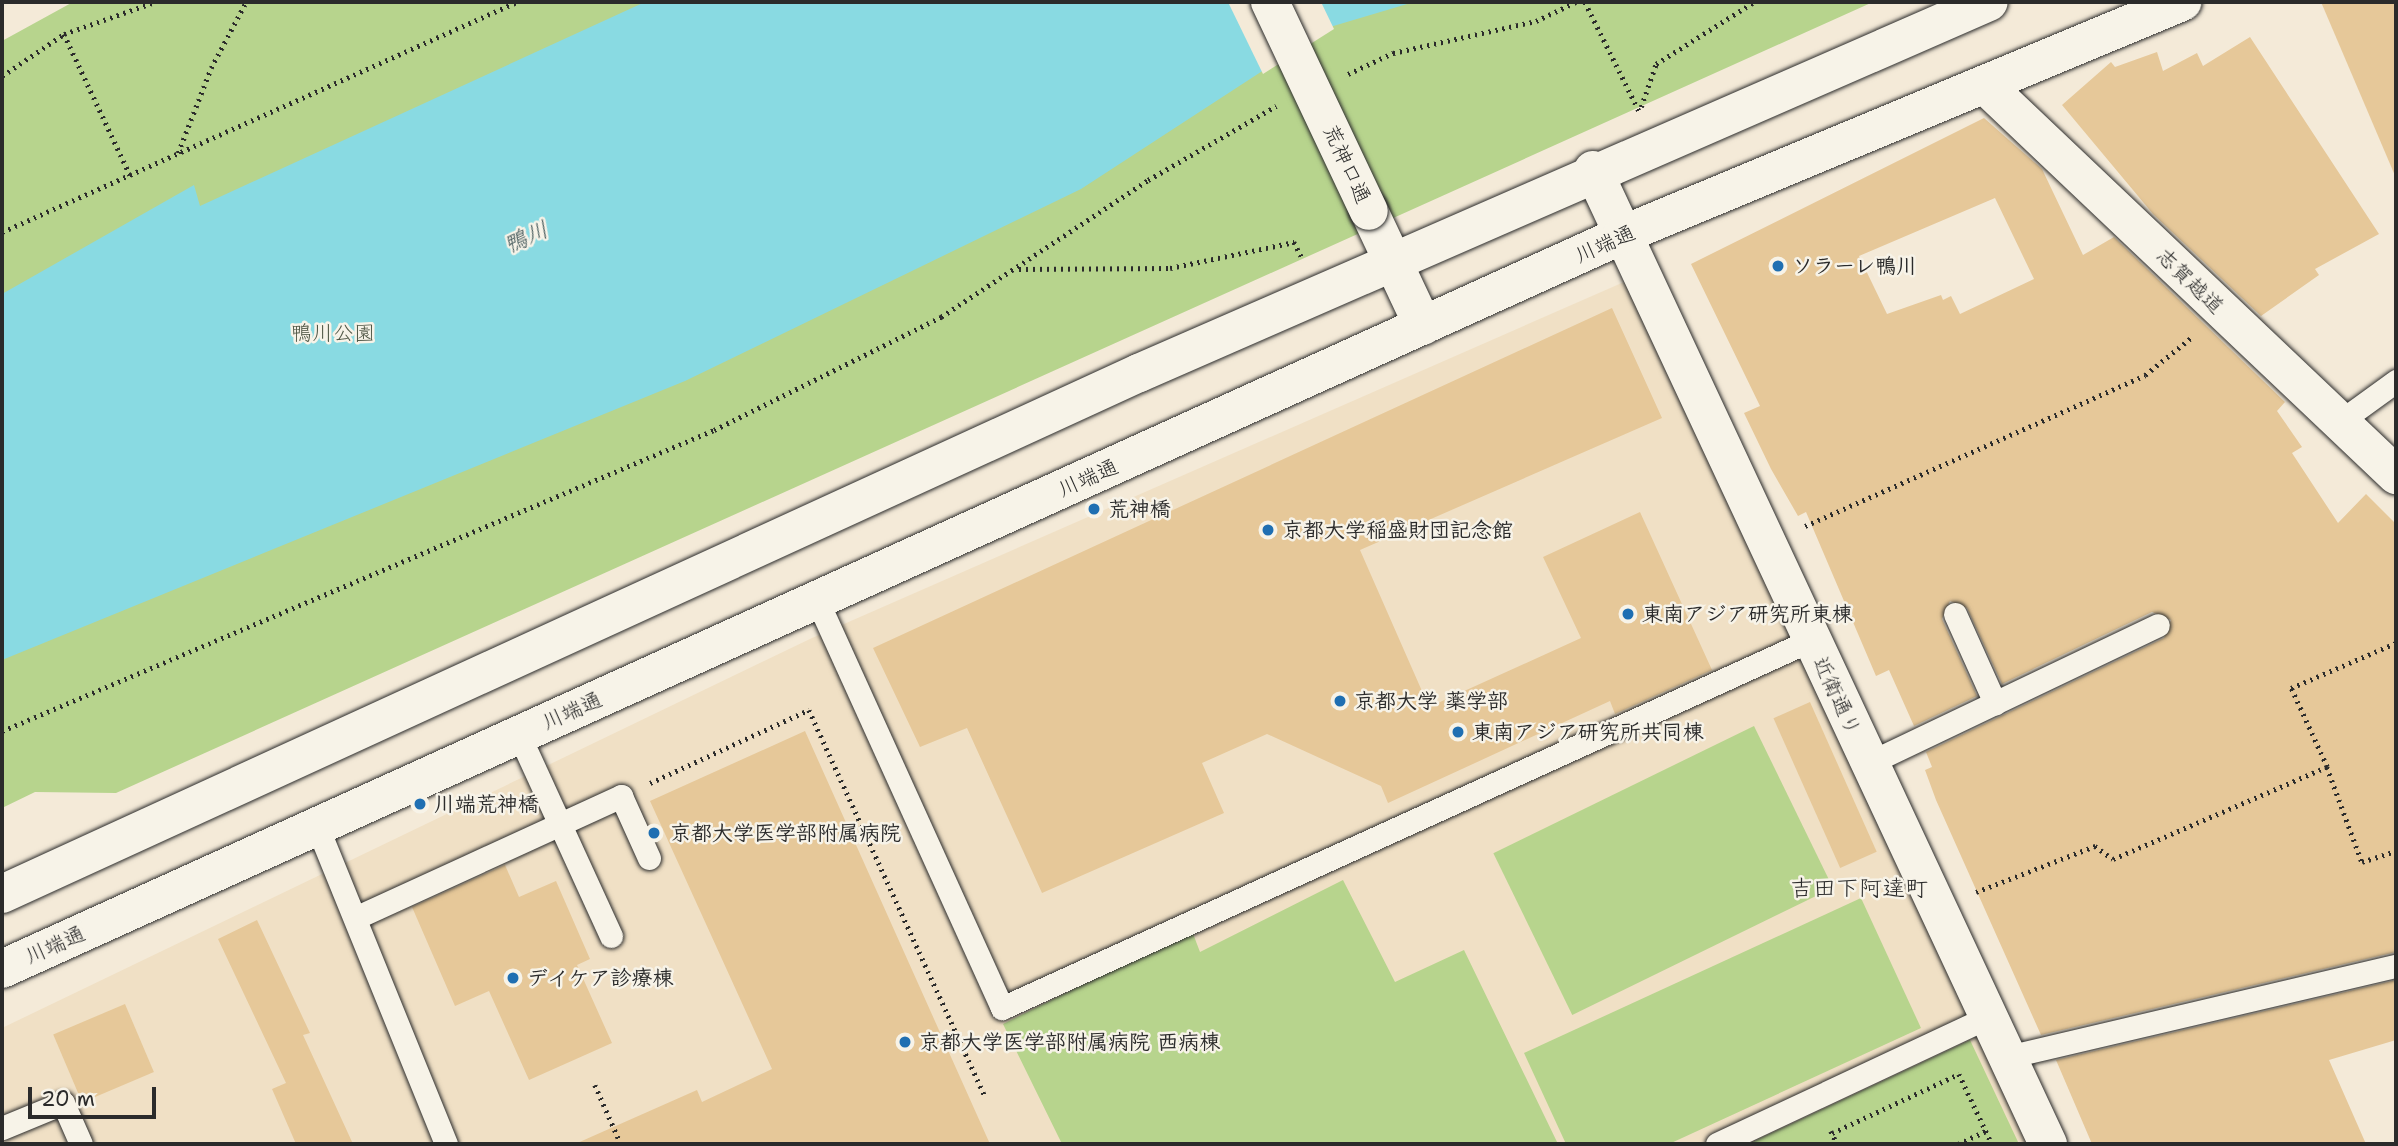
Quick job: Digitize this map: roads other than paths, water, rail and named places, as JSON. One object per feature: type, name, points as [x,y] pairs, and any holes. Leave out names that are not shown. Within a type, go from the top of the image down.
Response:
[{"type":"street","name":"荒神口通","points":[[1270,2],[1423,326]]},
{"type":"street","points":[[2,894],[1592,170],[1989,2]]},
{"type":"street","name":"川端通","points":[[2,969],[1622,235],[2182,2]]},
{"type":"street","name":"志賀越道","points":[[1985,85],[2338,423],[2396,475]]},
{"type":"street","name":"近衛通り","points":[[1592,170],[2048,1144]]},
{"type":"lane","points":[[2338,423],[2396,381]]},
{"type":"lane","points":[[817,600],[1002,1009],[1811,640]]},
{"type":"lane","points":[[1955,614],[1995,703]]},
{"type":"lane","points":[[1869,763],[2158,625]]},
{"type":"lane","points":[[519,735],[611,936]]},
{"type":"lane","points":[[355,918],[621,796],[649,858]]},
{"type":"lane","points":[[317,826],[446,1144]]},
{"type":"lane","points":[[2007,1057],[2396,966]]},
{"type":"lane","points":[[1717,1144],[1989,1017]]},
{"type":"lane","points":[[2,1128],[63,1103],[81,1144]]},
{"type":"water","name":"鴨川","points":[[645,2],[1414,2],[1330,27],[1081,189],[685,381],[2,660],[2,294],[194,185],[200,206]]},
{"type":"place","name":"ソラーレ鴨川","points":[[1778,266]]},
{"type":"place","name":"荒神橋","points":[[1094,509]]},
{"type":"place","name":"京都大学稲盛財団記念館","points":[[1268,530]]},
{"type":"place","name":"東南アジア研究所東棟","points":[[1628,614]]},
{"type":"place","name":"京都大学 薬学部","points":[[1340,701]]},
{"type":"place","name":"東南アジア研究所共同棟","points":[[1458,732]]},
{"type":"place","name":"川端荒神橋","points":[[420,804]]},
{"type":"place","name":"京都大学医学部附属病院","points":[[654,833]]},
{"type":"place","name":"デイケア診療棟","points":[[513,978]]},
{"type":"place","name":"京都大学医学部附属病院 西病棟","points":[[905,1042]]},
{"type":"district","name":"吉田下阿達町","points":[[1859,888]]},
{"type":"park label","name":"鴨川公園","points":[[333,333]]}]
